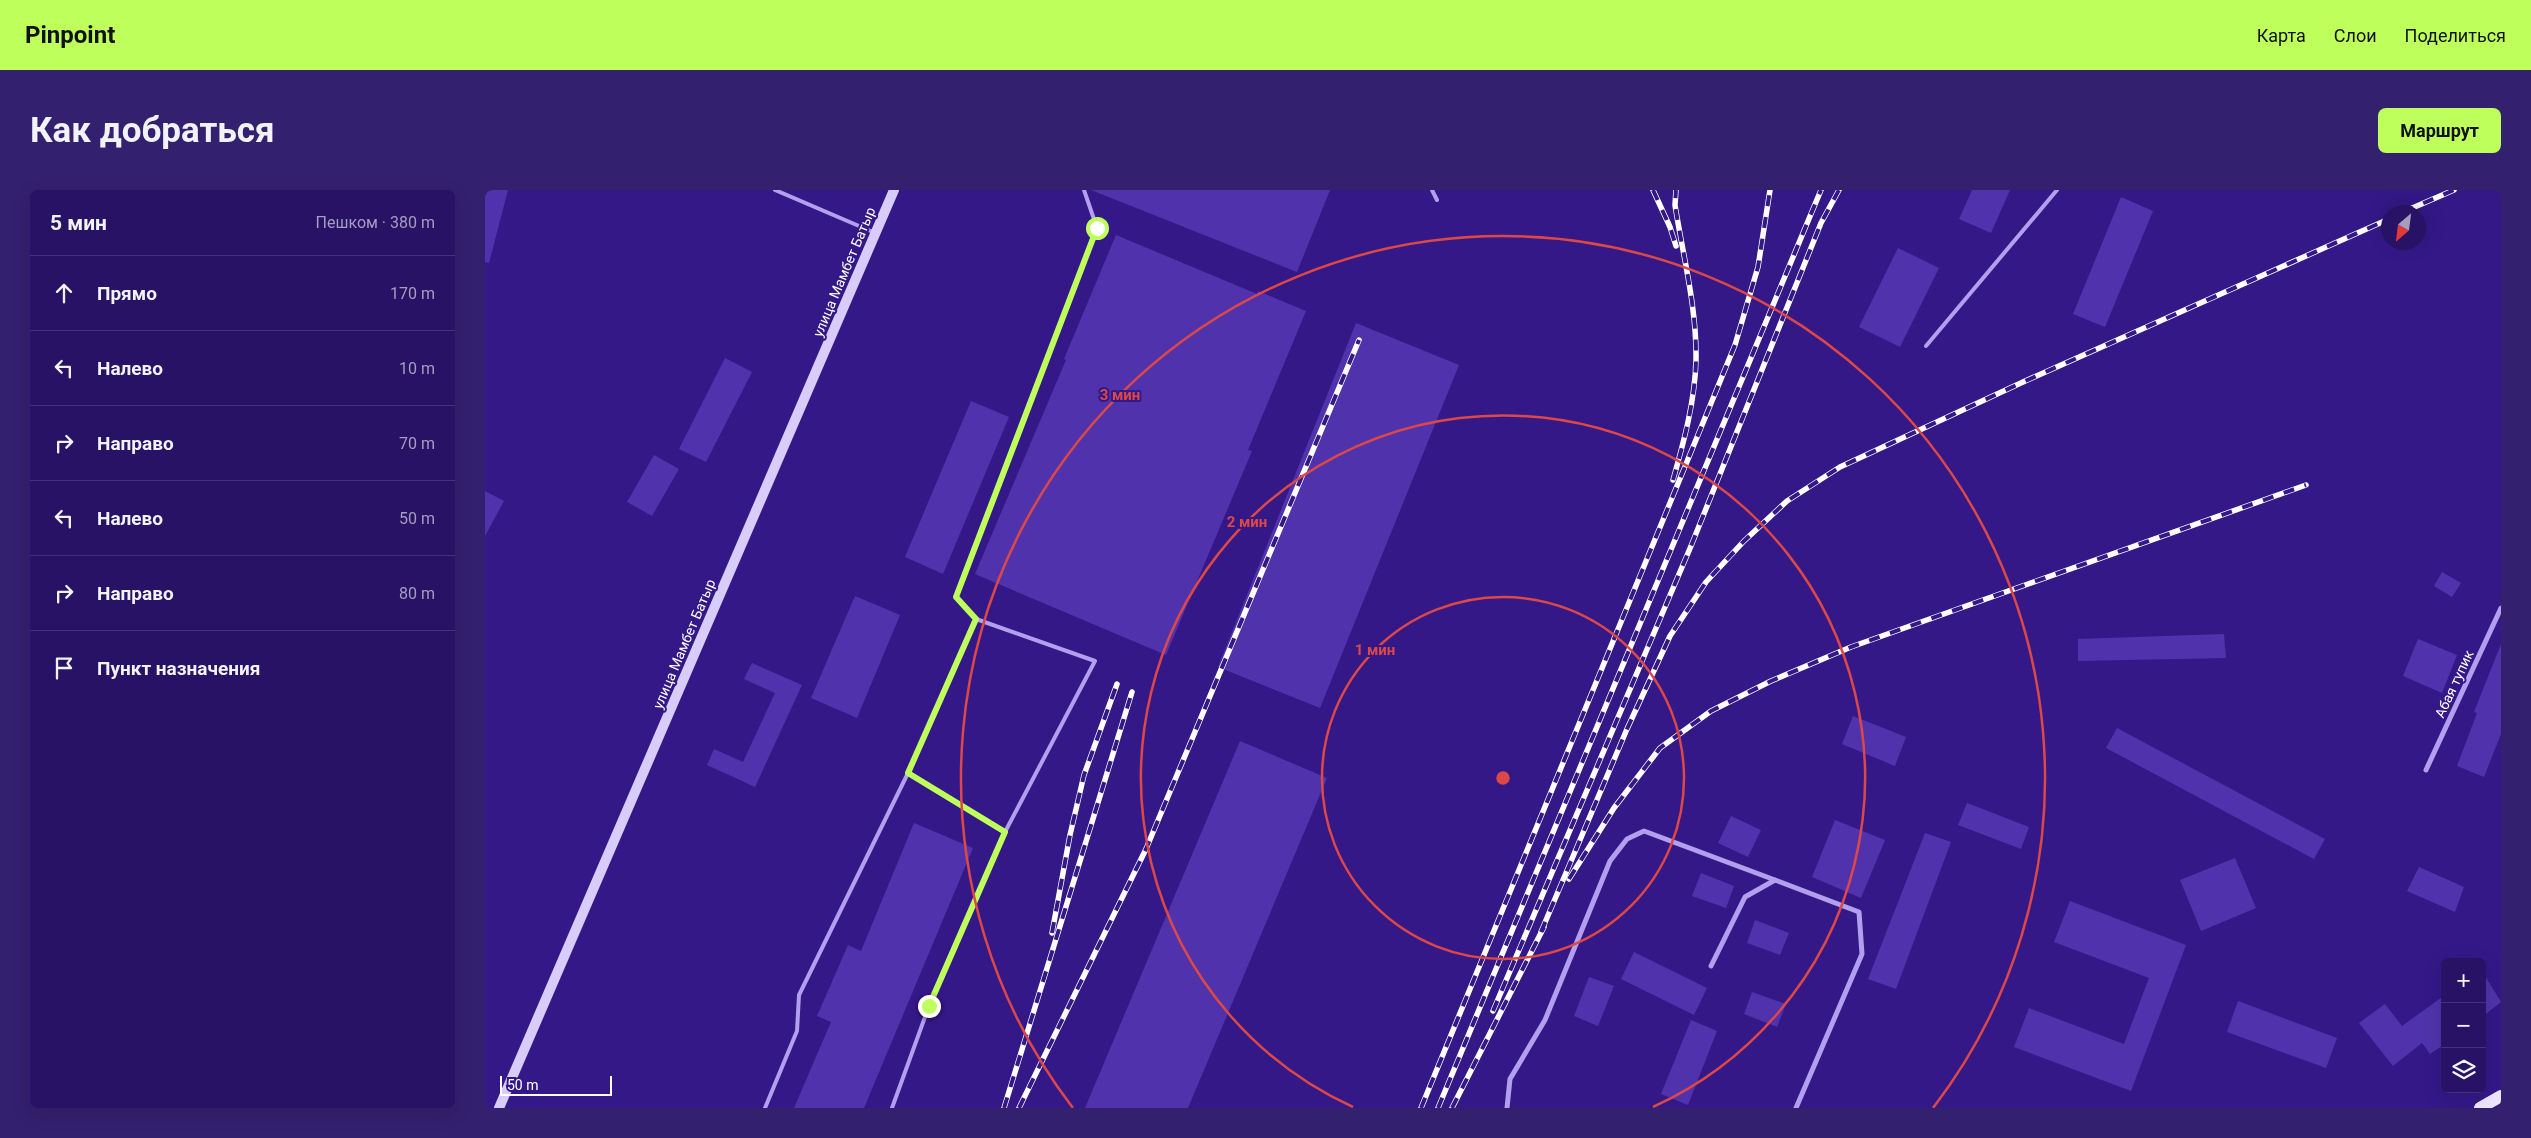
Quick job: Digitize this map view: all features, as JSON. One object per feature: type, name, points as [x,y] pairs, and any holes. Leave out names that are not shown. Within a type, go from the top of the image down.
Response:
[{"type":"main road","name":"улица Мамбет Батыр","points":[[499,1108],[894,190]]},
{"type":"main road","points":[[2480,1108],[2501,1096]]},
{"type":"street","name":"Абая тупик","points":[[2426,770],[2501,608]]},
{"type":"street","points":[[1507,1108],[1510,1079],[1545,1020],[1610,861],[1627,839],[1644,831],[1859,912],[1862,954],[1796,1108]]},
{"type":"street","points":[[1711,966],[1745,897],[1775,880]]},
{"type":"lane","points":[[775,190],[875,233]]},
{"type":"lane","points":[[891,1108],[929,1006],[1005,832],[1095,660],[976,619],[956,597],[1097,228],[1084,190]]},
{"type":"lane","points":[[1432,190],[1437,200]]},
{"type":"lane","points":[[1926,346],[2057,190]]},
{"type":"lane","points":[[765,1108],[797,1031],[799,995],[908,773],[976,619]]},
{"type":"lane","points":[[908,773],[1005,832]]},
{"type":"building","points":[[485,190],[508,190],[489,263],[485,262]]},
{"type":"building","points":[[1091,190],[1330,190],[1297,272]]},
{"type":"building","points":[[1972,190],[2010,190],[1991,233],[1959,219]]},
{"type":"building","points":[[2121,197],[2153,211],[2105,327],[2073,314]]},
{"type":"building","points":[[1116,235],[1257,294],[1258,291],[1306,311],[1248,450],[1252,451],[1166,655],[975,574],[1066,360],[1064,359]]},
{"type":"building","points":[[1898,248],[1939,268],[1900,347],[1859,327]]},
{"type":"building","points":[[1356,323],[1459,365],[1320,708],[1218,667]]},
{"type":"building","points":[[725,358],[752,372],[706,462],[679,449]]},
{"type":"building","points":[[971,401],[1009,417],[943,574],[905,557]]},
{"type":"building","points":[[654,455],[679,469],[652,516],[627,502]]},
{"type":"building","points":[[485,491],[504,501],[485,536]]},
{"type":"building","points":[[2442,572],[2461,583],[2452,597],[2434,586]]},
{"type":"building","points":[[855,596],[900,615],[857,718],[811,698]]},
{"type":"building","points":[[2224,634],[2226,658],[2078,661],[2078,639]]},
{"type":"building","points":[[2418,639],[2457,655],[2442,693],[2403,676]]},
{"type":"building","points":[[2501,644],[2501,734],[2484,777],[2457,766],[2477,713],[2474,712]]},
{"type":"building","points":[[752,663],[802,685],[755,787],[707,765],[714,749],[743,762],[775,693],[744,679]]},
{"type":"building","points":[[1853,716],[1906,737],[1895,766],[1842,744]]},
{"type":"building","points":[[2117,728],[2325,839],[2314,859],[2106,748]]},
{"type":"building","points":[[1240,741],[1327,778],[1188,1108],[1085,1108]]},
{"type":"building","points":[[1967,803],[2029,827],[2021,849],[1958,825]]},
{"type":"building","points":[[1731,816],[1761,830],[1748,857],[1718,843]]},
{"type":"building","points":[[1835,820],[1885,840],[1861,898],[1812,877]]},
{"type":"building","points":[[914,823],[973,848],[864,1108],[794,1108],[831,1022],[817,1016],[848,945],[861,951]]},
{"type":"building","points":[[1925,833],[1951,842],[1896,989],[1868,979]]},
{"type":"building","points":[[2235,858],[2256,908],[2201,931],[2180,880]]},
{"type":"building","points":[[2419,867],[2464,887],[2455,912],[2407,891]]},
{"type":"building","points":[[1701,873],[1734,886],[1726,908],[1692,896]]},
{"type":"building","points":[[2070,901],[2186,945],[2131,1091],[2014,1047],[2029,1008],[2124,1044],[2149,978],[2054,942]]},
{"type":"building","points":[[1755,920],[1789,933],[1780,955],[1747,943]]},
{"type":"building","points":[[1634,952],[1707,988],[1694,1015],[1621,979]]},
{"type":"building","points":[[1589,977],[1614,986],[1598,1026],[1574,1016]]},
{"type":"building","points":[[2486,978],[2501,1002],[2486,1014]]},
{"type":"building","points":[[1752,992],[1786,1004],[1777,1027],[1744,1014]]},
{"type":"building","points":[[2441,998],[2441,1047],[2430,1054],[2422,1043],[2393,1066],[2359,1023],[2385,1004],[2402,1026]]},
{"type":"building","points":[[2238,1001],[2337,1038],[2326,1068],[2227,1032]]},
{"type":"building","points":[[1691,1020],[1717,1031],[1688,1105],[1661,1094]]},
{"type":"railway","points":[[1653,190],[1670,227],[1676,246]]},
{"type":"railway","points":[[1673,480],[1691,406],[1696,360],[1696,341],[1689,282],[1675,205],[1676,190]]},
{"type":"railway","points":[[1421,1108],[1735,345],[1758,267],[1770,190]]},
{"type":"railway","points":[[1438,1108],[1821,190]]},
{"type":"railway","points":[[1493,1011],[1691,546],[1821,223],[1839,190]]},
{"type":"railway","points":[[2419,205],[2454,190]]},
{"type":"railway","points":[[1541,932],[1627,729],[1670,636],[1706,582],[1744,541],[1787,501],[1840,467],[2023,382],[2381,223]]},
{"type":"railway","points":[[1019,1108],[1146,849],[1359,340]]},
{"type":"railway","points":[[1569,879],[1614,808],[1660,748],[1711,711],[1771,681],[1851,647],[2306,485]]},
{"type":"railway","points":[[1052,933],[1070,835],[1084,775],[1117,684]]},
{"type":"railway","points":[[1004,1108],[1132,692]]},
{"type":"railway","points":[[1452,1108],[1544,927]]},
{"type":"route","points":[[929,1006],[1005,832],[908,773],[976,619],[956,597],[1097,228]]}]
